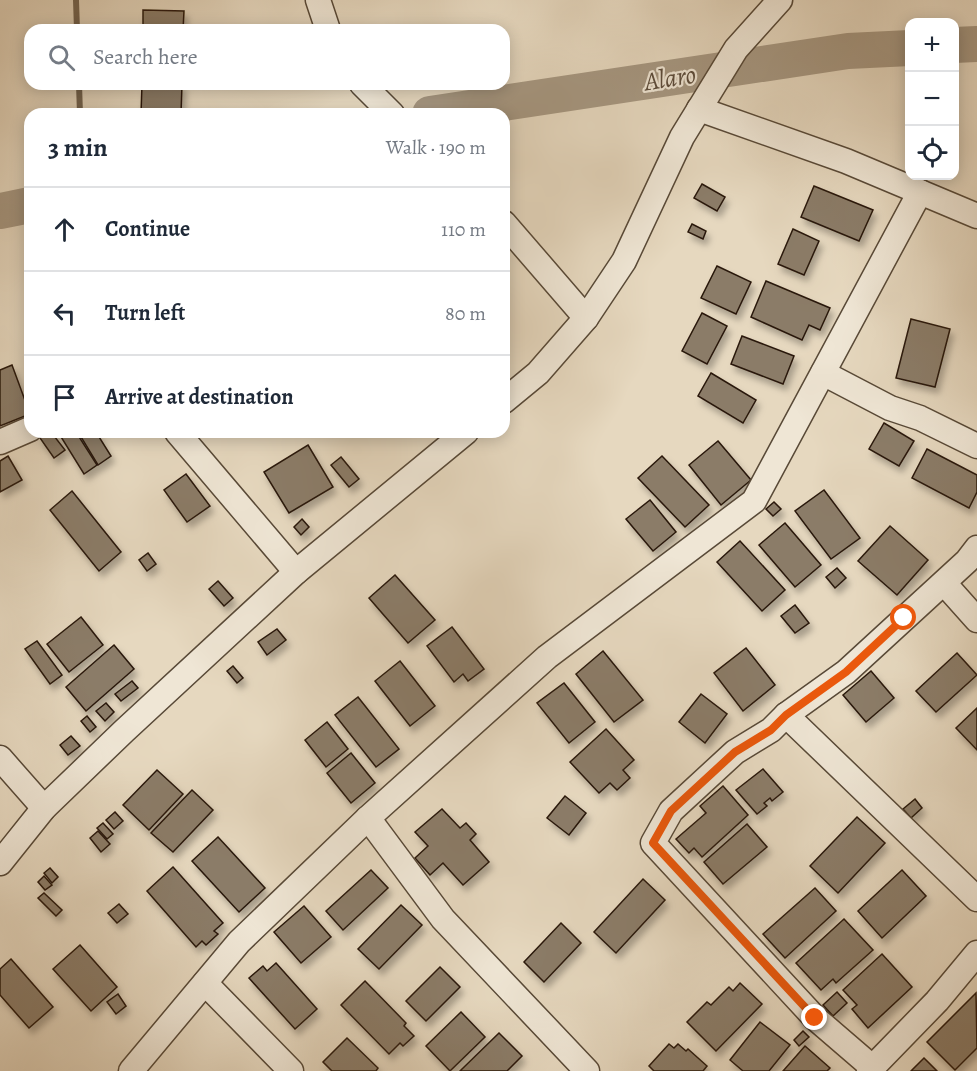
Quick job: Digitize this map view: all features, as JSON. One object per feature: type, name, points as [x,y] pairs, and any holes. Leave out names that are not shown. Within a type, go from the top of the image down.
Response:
[{"type":"street","points":[[318,0],[326,24]]},
{"type":"street","points":[[510,396],[538,373],[586,318],[624,261],[682,137],[699,109],[736,49],[780,0]]},
{"type":"street","points":[[368,90],[386,108]]},
{"type":"street","points":[[699,109],[846,161],[977,216]]},
{"type":"street","points":[[131,1071],[239,942],[368,818],[547,657],[754,501],[920,192]]},
{"type":"street","points":[[510,230],[586,318]]},
{"type":"street","points":[[823,373],[890,408],[920,417],[977,446]]},
{"type":"street","points":[[0,442],[24,432]]},
{"type":"street","points":[[182,438],[296,572]]},
{"type":"street","points":[[0,863],[44,808],[296,572],[459,438]]},
{"type":"street","points":[[974,962],[870,1069],[815,1018],[653,843],[671,811],[735,752],[771,730],[786,715],[846,672],[944,582],[977,548]]},
{"type":"street","points":[[944,582],[977,620]]},
{"type":"street","points":[[786,715],[977,899]]},
{"type":"street","points":[[0,758],[44,808]]},
{"type":"street","points":[[368,818],[443,919],[587,1071]]},
{"type":"street","points":[[205,983],[291,1071]]},
{"type":"building","points":[[143,10],[184,11],[183,24],[143,24]]},
{"type":"building","points":[[142,90],[182,90],[181,108],[141,108]]},
{"type":"building","points":[[702,184],[725,197],[717,211],[694,198]]},
{"type":"building","points":[[814,186],[873,210],[859,241],[801,217]]},
{"type":"building","points":[[692,224],[706,231],[703,239],[688,232]]},
{"type":"building","points":[[793,229],[819,241],[804,275],[778,264]]},
{"type":"building","points":[[717,266],[751,282],[736,314],[701,298]]},
{"type":"building","points":[[766,281],[830,308],[820,330],[809,325],[802,340],[751,317]]},
{"type":"building","points":[[702,313],[727,326],[707,364],[682,351]]},
{"type":"building","points":[[911,319],[950,329],[935,387],[896,378]]},
{"type":"building","points":[[742,336],[794,356],[783,384],[731,364]]},
{"type":"building","points":[[12,365],[24,398],[24,416],[0,426],[0,370]]},
{"type":"building","points":[[711,373],[756,400],[743,423],[698,396]]},
{"type":"building","points":[[884,423],[914,441],[899,466],[869,449]]},
{"type":"building","points":[[40,438],[56,438],[65,450],[54,458]]},
{"type":"building","points":[[62,438],[80,438],[97,465],[84,474]]},
{"type":"building","points":[[82,438],[100,438],[111,456],[98,465]]},
{"type":"building","points":[[718,441],[751,480],[721,505],[689,465]]},
{"type":"building","points":[[308,445],[333,487],[289,513],[264,472]]},
{"type":"building","points":[[927,449],[977,475],[977,492],[969,508],[912,478]]},
{"type":"building","points":[[8,456],[22,480],[0,492],[0,461]]},
{"type":"building","points":[[662,456],[709,505],[685,527],[638,478]]},
{"type":"building","points":[[341,457],[359,479],[349,487],[331,465]]},
{"type":"building","points":[[186,474],[210,506],[187,522],[164,490]]},
{"type":"building","points":[[824,490],[860,538],[831,559],[795,511]]},
{"type":"building","points":[[72,491],[121,552],[99,571],[50,510]]},
{"type":"building","points":[[650,500],[676,532],[653,551],[626,519]]},
{"type":"building","points":[[774,502],[781,509],[773,516],[766,509]]},
{"type":"building","points":[[302,519],[309,527],[301,535],[294,527]]},
{"type":"building","points":[[785,523],[821,565],[795,587],[759,545]]},
{"type":"building","points":[[890,526],[928,560],[897,595],[858,561]]},
{"type":"building","points":[[740,541],[785,590],[762,611],[717,562]]},
{"type":"building","points":[[148,553],[156,564],[147,571],[139,560]]},
{"type":"building","points":[[837,568],[846,578],[835,588],[826,577]]},
{"type":"building","points":[[395,575],[435,620],[408,643],[369,598]]},
{"type":"building","points":[[218,581],[233,598],[224,606],[209,589]]},
{"type":"building","points":[[795,605],[809,623],[795,633],[781,616]]},
{"type":"building","points":[[81,617],[103,645],[69,672],[47,644]]},
{"type":"building","points":[[452,627],[484,669],[468,681],[463,674],[454,682],[427,646]]},
{"type":"building","points":[[277,629],[286,640],[267,655],[258,642]]},
{"type":"building","points":[[37,641],[62,675],[50,684],[25,649]]},
{"type":"building","points":[[114,645],[134,669],[86,711],[66,687]]},
{"type":"building","points":[[746,648],[775,685],[743,711],[714,673]]},
{"type":"building","points":[[603,651],[643,700],[614,722],[576,674]]},
{"type":"building","points":[[957,653],[977,675],[936,712],[916,691]]},
{"type":"building","points":[[400,661],[435,706],[410,726],[375,681]]},
{"type":"building","points":[[233,666],[243,678],[237,683],[227,671]]},
{"type":"building","points":[[871,671],[894,698],[866,722],[843,695]]},
{"type":"building","points":[[132,681],[138,688],[121,701],[115,694]]},
{"type":"building","points":[[564,683],[595,722],[569,743],[537,703]]},
{"type":"building","points":[[701,694],[727,714],[705,743],[679,722]]},
{"type":"building","points":[[358,697],[399,749],[376,767],[335,715]]},
{"type":"building","points":[[106,703],[114,712],[105,721],[96,711]]},
{"type":"building","points":[[977,708],[977,750],[956,728]]},
{"type":"building","points":[[87,716],[96,727],[90,732],[81,721]]},
{"type":"building","points":[[327,722],[348,749],[326,767],[305,740]]},
{"type":"building","points":[[606,729],[634,760],[623,770],[630,778],[617,790],[610,783],[599,793],[570,762]]},
{"type":"building","points":[[71,736],[80,746],[68,755],[60,745]]},
{"type":"building","points":[[351,753],[375,783],[351,803],[327,773]]},
{"type":"building","points":[[763,769],[783,792],[772,801],[770,798],[764,803],[767,806],[757,814],[736,790]]},
{"type":"building","points":[[157,770],[183,794],[149,830],[123,805]]},
{"type":"building","points":[[723,786],[748,815],[702,857],[694,848],[689,853],[676,839],[706,813],[700,806]]},
{"type":"building","points":[[192,790],[213,810],[173,852],[151,833]]},
{"type":"building","points":[[565,796],[586,813],[569,835],[547,818]]},
{"type":"building","points":[[915,799],[922,808],[911,818],[903,809]]},
{"type":"building","points":[[442,809],[460,828],[466,823],[476,834],[470,840],[489,862],[463,885],[443,863],[430,875],[415,858],[428,846],[415,832]]},
{"type":"building","points":[[115,812],[123,821],[114,829],[106,820]]},
{"type":"building","points":[[857,817],[885,843],[838,893],[810,866]]},
{"type":"building","points":[[103,823],[113,834],[107,839],[97,828]]},
{"type":"building","points":[[747,824],[767,847],[723,884],[704,862]]},
{"type":"building","points":[[98,831],[110,844],[101,852],[90,838]]},
{"type":"building","points":[[218,837],[265,888],[239,912],[192,861]]},
{"type":"building","points":[[173,867],[223,923],[214,931],[218,934],[206,945],[202,941],[196,947],[147,891]]},
{"type":"building","points":[[50,868],[58,877],[52,883],[44,873]]},
{"type":"building","points":[[371,870],[388,888],[343,930],[326,911]]},
{"type":"building","points":[[902,870],[926,896],[882,938],[858,911]]},
{"type":"building","points":[[44,876],[52,885],[45,890],[38,882]]},
{"type":"building","points":[[643,879],[665,900],[616,953],[594,932]]},
{"type":"building","points":[[815,888],[836,911],[785,958],[763,934]]},
{"type":"building","points":[[44,893],[62,910],[56,916],[38,898]]},
{"type":"building","points":[[119,904],[128,914],[117,923],[108,913]]},
{"type":"building","points":[[401,905],[422,925],[379,969],[358,949]]},
{"type":"building","points":[[304,906],[331,937],[301,963],[274,932]]},
{"type":"building","points":[[844,919],[873,950],[836,983],[833,979],[821,990],[796,963]]},
{"type":"building","points":[[561,923],[581,943],[544,982],[524,962]]},
{"type":"building","points":[[80,945],[117,987],[91,1011],[53,969]]},
{"type":"building","points":[[882,954],[912,987],[868,1028],[852,1009],[857,1005],[843,990]]},
{"type":"building","points":[[11,959],[53,1007],[29,1028],[0,995],[0,969]]},
{"type":"building","points":[[276,963],[317,1009],[295,1029],[249,978],[263,966],[267,971]]},
{"type":"building","points":[[440,967],[460,987],[426,1021],[406,1001]]},
{"type":"building","points":[[365,981],[406,1023],[404,1026],[414,1036],[403,1046],[400,1043],[389,1054],[341,1005]]},
{"type":"building","points":[[740,983],[762,1004],[716,1051],[687,1022],[707,1002],[711,1005],[729,987],[733,991]]},
{"type":"building","points":[[837,992],[847,1003],[833,1016],[823,1005]]},
{"type":"building","points":[[976,993],[977,1048],[955,1070],[927,1042]]},
{"type":"building","points":[[118,994],[126,1006],[116,1014],[107,1002]]},
{"type":"building","points":[[461,1012],[485,1037],[450,1071],[426,1046]]},
{"type":"building","points":[[760,1022],[790,1045],[769,1071],[743,1071],[730,1060]]},
{"type":"building","points":[[803,1031],[809,1037],[799,1046],[794,1040]]},
{"type":"building","points":[[499,1033],[522,1056],[507,1071],[460,1071]]},
{"type":"building","points":[[347,1038],[378,1068],[376,1071],[332,1071],[323,1062]]},
{"type":"building","points":[[669,1044],[674,1048],[678,1044],[686,1051],[688,1049],[707,1066],[703,1071],[654,1071],[649,1066]]},
{"type":"building","points":[[805,1046],[830,1068],[827,1071],[783,1071]]},
{"type":"building","points":[[924,1058],[937,1071],[911,1071]]},
{"type":"waterway","points":[[76,0],[77,24]]},
{"type":"waterway","name":"Alaro","points":[[959,45],[977,44]]},
{"type":"waterway","name":"Alaro","points":[[470,108],[848,51],[905,48]]},
{"type":"waterway","points":[[79,90],[80,108]]},
{"type":"waterway","name":"Alaro","points":[[0,211],[24,206]]},
{"type":"route","points":[[815,1018],[653,843],[671,811],[735,752],[771,730],[786,715],[846,672],[870,647],[904,618]]}]
